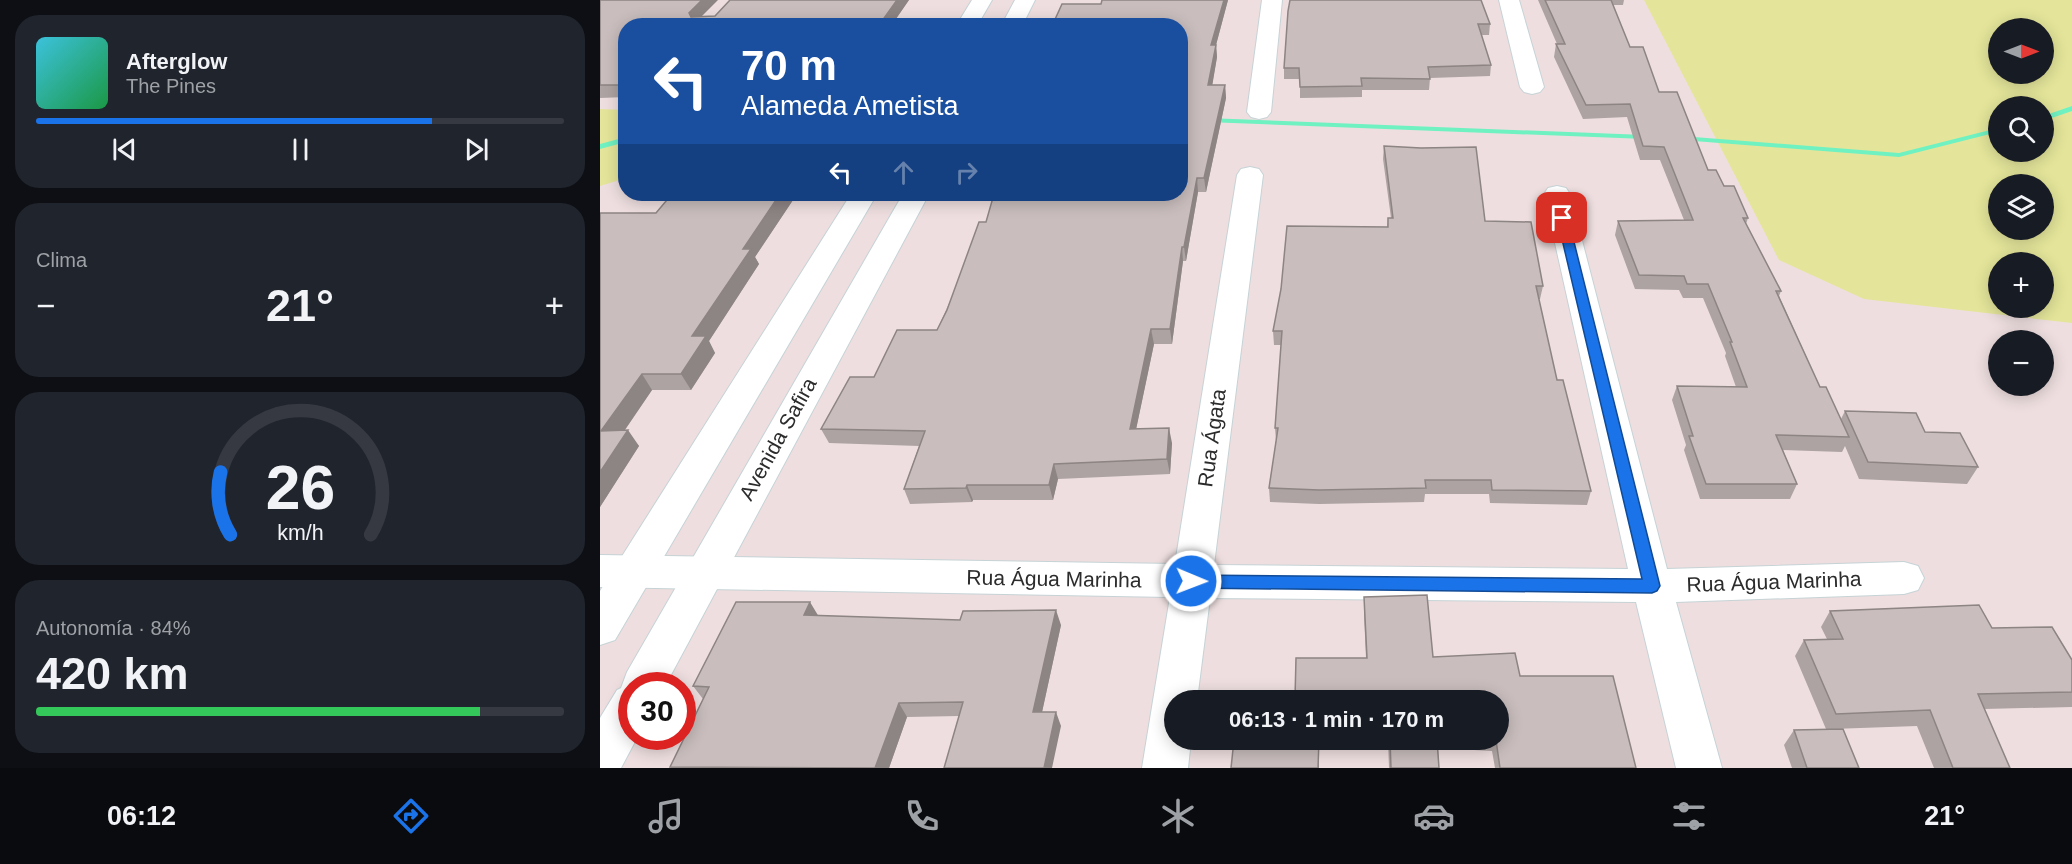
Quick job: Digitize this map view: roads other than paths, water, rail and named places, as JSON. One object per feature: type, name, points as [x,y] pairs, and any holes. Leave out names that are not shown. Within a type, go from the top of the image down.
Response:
[{"type":"street","points":[[971,18],[982,0]]},
{"type":"street","points":[[1015,18],[1025,0]]},
{"type":"street","points":[[1259,112],[1272,0]]},
{"type":"street","points":[[1509,0],[1532,87]]},
{"type":"street","name":"Rua Ágata","points":[[1176,690],[1250,175]]},
{"type":"street","points":[[1557,195],[1652,586],[1699,768]]},
{"type":"street","points":[[600,627],[617,571],[859,201]]},
{"type":"street","name":"Avenida Safira","points":[[650,672],[912,201]]},
{"type":"street","name":"Rua Água Marinha","points":[[617,571],[1652,586],[1904,578]]},
{"type":"street","points":[[600,761],[618,729]]},
{"type":"street","name":"Rua Ágata","points":[[1165,768],[1167,750]]},
{"type":"waterway","points":[[2054,115],[2072,108]]},
{"type":"waterway","points":[[1188,119],[1645,137]]},
{"type":"waterway","points":[[1681,138],[1899,155],[1988,133]]},
{"type":"waterway","points":[[600,147],[618,141]]}]
